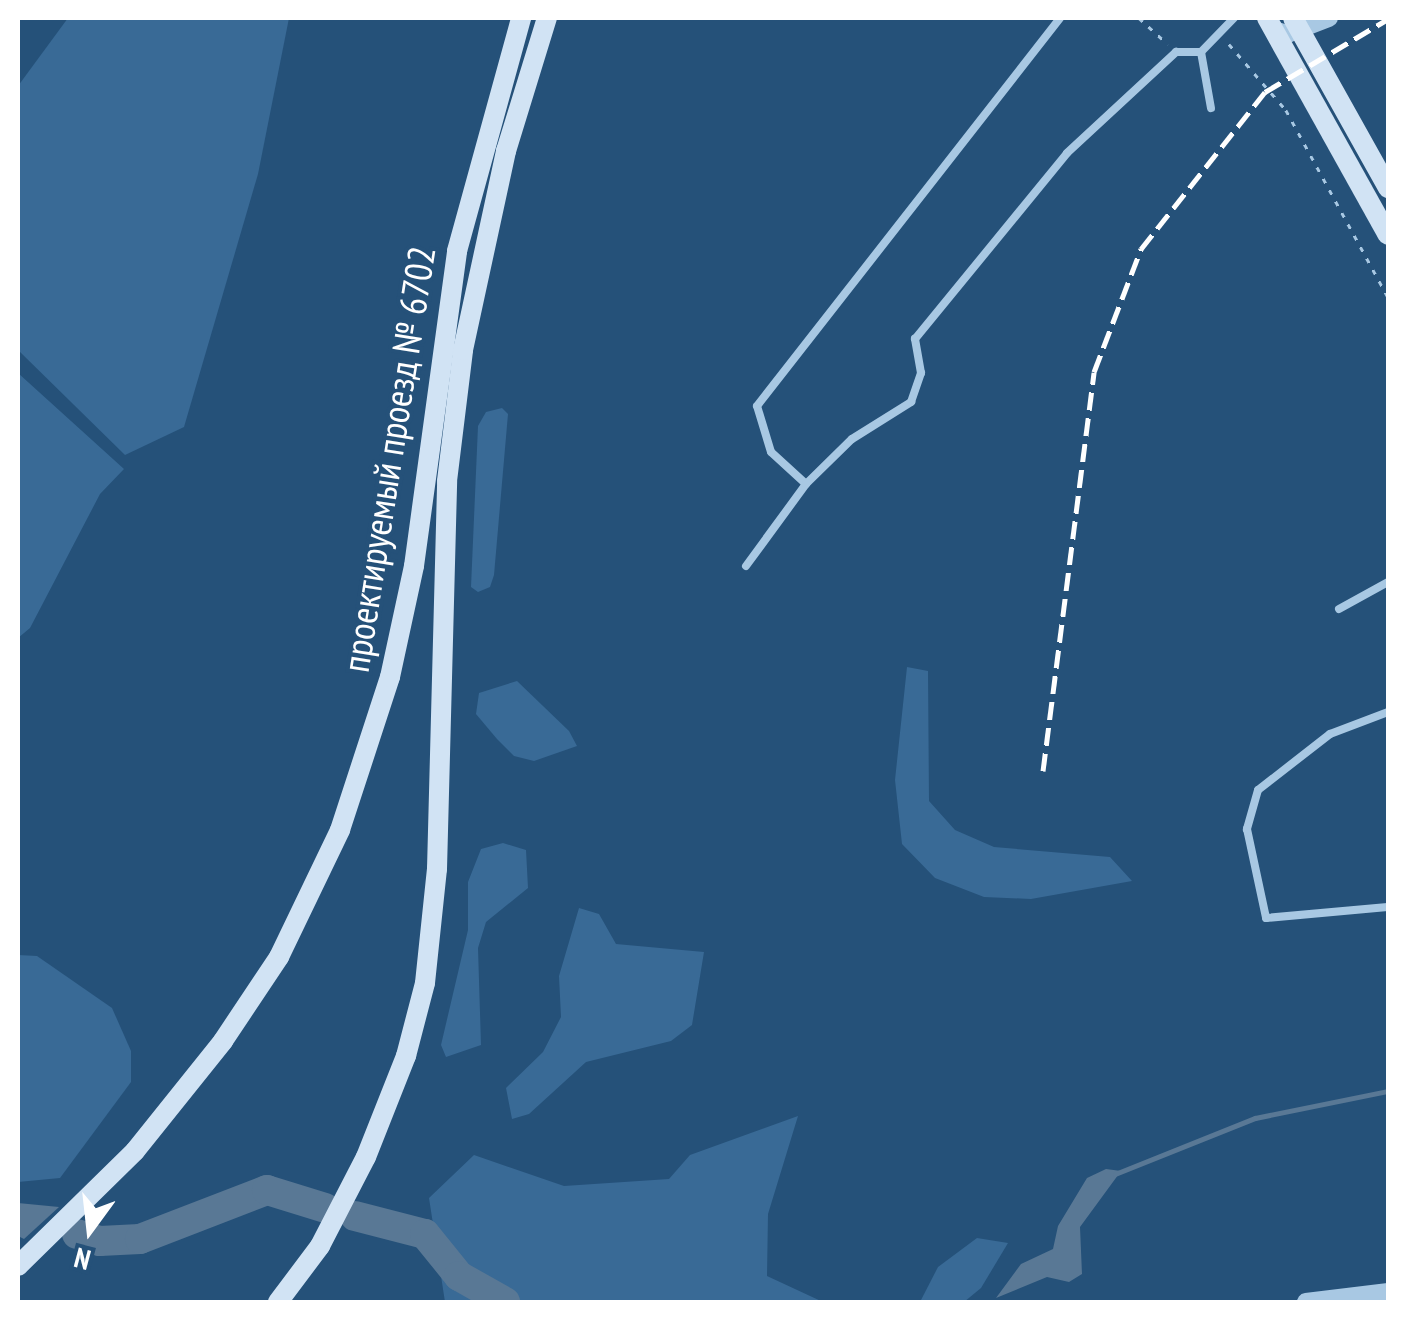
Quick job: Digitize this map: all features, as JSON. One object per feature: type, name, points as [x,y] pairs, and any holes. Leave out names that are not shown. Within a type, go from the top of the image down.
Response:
[{"type":"main road","name":"проектируемый проезд № 6702","points":[[18,1266],[135,1151],[223,1042],[279,957],[361,775],[414,566],[457,251],[521,18]]},
{"type":"main road","name":"проектируемый проезд № 6702","points":[[278,1302],[336,1219],[366,1157],[406,1056],[425,982],[437,870],[447,481],[463,350],[506,151],[548,18]]},
{"type":"main road","points":[[1270,24],[1388,235]]},
{"type":"main road","points":[[1297,24],[1388,188]]},
{"type":"street","points":[[1270,24],[1329,18]]},
{"type":"street","points":[[1306,1302],[1382,1296]]},
{"type":"lane","points":[[806,484],[771,452],[757,406],[1060,18]]},
{"type":"lane","points":[[746,566],[806,484],[852,439],[911,402],[921,373],[916,339],[1067,153],[1176,52],[1201,52],[1234,18]]},
{"type":"lane","points":[[1201,52],[1211,108]]},
{"type":"lane","points":[[1339,609],[1388,582]]},
{"type":"lane","points":[[1388,712],[1330,734],[1258,790],[1247,829],[1266,918],[1388,907]]},
{"type":"path","points":[[1140,18],[1176,52]]},
{"type":"path","points":[[1220,32],[1286,110],[1388,297]]},
{"type":"shaded area","points":[[68,18],[289,18],[258,174],[184,427],[125,455],[18,350],[18,86]]},
{"type":"shaded area","points":[[18,373],[124,469],[100,494],[30,628],[18,638]]},
{"type":"shaded area","points":[[502,408],[508,414],[494,575],[490,587],[478,592],[471,587],[478,426],[486,412]]},
{"type":"shaded area","points":[[907,667],[928,671],[929,801],[955,830],[994,847],[1110,857],[1132,881],[1031,899],[984,897],[935,878],[902,844],[895,780]]},
{"type":"shaded area","points":[[517,681],[569,731],[577,746],[534,761],[514,756],[497,739],[476,714],[479,693]]},
{"type":"shaded area","points":[[503,843],[526,850],[528,888],[486,922],[478,948],[481,1045],[446,1057],[441,1045],[468,930],[468,882],[481,849]]},
{"type":"shaded area","points":[[579,908],[599,914],[616,944],[704,952],[692,1025],[671,1041],[586,1062],[529,1114],[512,1119],[506,1088],[543,1052],[561,1017],[559,976]]},
{"type":"shaded area","points":[[18,955],[37,956],[112,1008],[131,1051],[131,1082],[60,1178],[18,1182]]},
{"type":"shaded area","points":[[798,1116],[768,1214],[767,1276],[823,1302],[445,1302],[429,1198],[474,1155],[564,1186],[669,1179],[690,1155]]},
{"type":"shaded area","points":[[1106,1169],[1121,1171],[1080,1227],[1082,1274],[1069,1282],[1047,1277],[996,1298],[1021,1264],[1053,1249],[1058,1226],[1087,1178]]},
{"type":"shaded area","points":[[18,1203],[59,1207],[24,1239],[18,1236]]},
{"type":"shaded area","points":[[977,1238],[1008,1243],[981,1288],[964,1302],[920,1302],[938,1267]]},
{"type":"waterway","points":[[1115,1174],[1255,1118],[1388,1091]]},
{"type":"waterway","points":[[77,1234],[100,1241],[140,1239],[267,1190],[325,1208]]},
{"type":"waterway","points":[[355,1216],[425,1234],[459,1276],[505,1302]]},
{"type":"railway","points":[[1043,771],[1094,372],[1141,249],[1265,92],[1388,19]]}]
